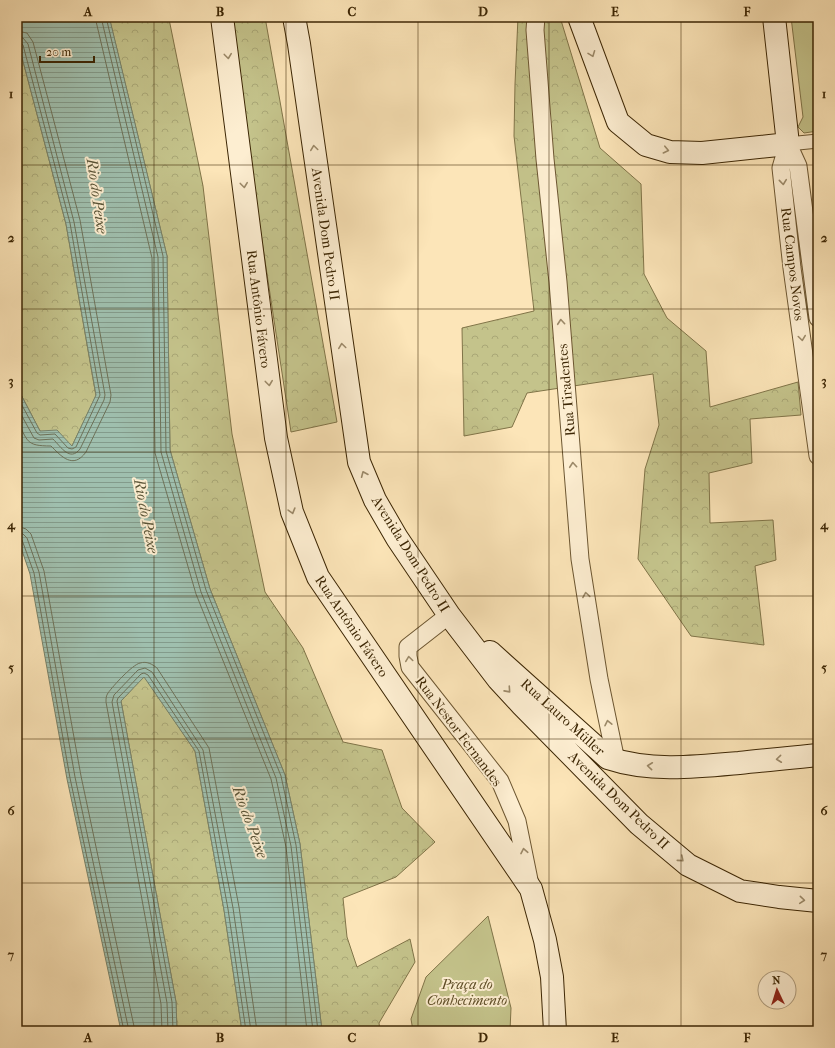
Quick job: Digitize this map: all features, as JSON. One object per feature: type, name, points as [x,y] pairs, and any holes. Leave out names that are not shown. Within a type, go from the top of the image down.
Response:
[{"type":"main road","name":"Rua Antônio Fávero","points":[[222,17],[276,438],[292,512],[318,577],[531,890],[545,940],[552,977],[555,1031]]},
{"type":"main road","name":"Avenida Dom Pedro II","points":[[294,17],[359,462],[375,500],[397,538],[449,615],[498,679],[639,824],[688,865],[740,891],[779,898],[818,901]]},
{"type":"main road","points":[[579,17],[618,122],[646,145],[670,152],[702,153],[788,144]]},
{"type":"main road","name":"Rua Campos Novos","points":[[774,17],[788,144]]},
{"type":"main road","name":"Rua Lauro Müller","points":[[449,615],[608,758],[616,761],[652,767],[697,767],[818,755]]},
{"type":"street","name":"Rua Tiradentes","points":[[536,17],[535,30],[545,159],[558,282],[580,559],[599,679],[616,761]]},
{"type":"street","points":[[788,144],[818,141]]},
{"type":"street","name":"Rua Campos Novos","points":[[788,144],[798,166],[818,318]]},
{"type":"street","name":"Rua Campos Novos","points":[[788,144],[781,168],[792,268],[818,456]]},
{"type":"street","name":"Rua Nestor Fernandes","points":[[449,615],[408,647],[410,666],[500,782],[517,821],[524,849],[531,890]]},
{"type":"green space","points":[[109,17],[168,17],[169,19],[203,186],[232,434],[265,592],[303,648],[343,742],[382,750],[402,808],[435,842],[396,877],[343,898],[347,937],[357,967],[410,939],[415,962],[379,1023],[380,1031],[322,1031],[300,844],[285,775],[210,589],[170,450],[167,256]]},
{"type":"green space","points":[[228,17],[265,17],[337,422],[291,432]]},
{"type":"green space","points":[[518,17],[560,17],[600,148],[641,184],[644,274],[667,318],[706,351],[710,407],[798,382],[801,415],[750,419],[752,463],[709,473],[710,523],[773,520],[776,560],[755,566],[764,645],[691,636],[638,559],[645,469],[659,425],[653,374],[527,393],[512,427],[464,436],[462,328],[534,311],[514,136]]},
{"type":"green space","points":[[791,17],[818,17],[818,131],[804,133],[798,127],[803,117]]},
{"type":"green space","points":[[17,44],[19,46],[66,224],[96,396],[72,446],[40,431],[17,387]]},
{"type":"green space","points":[[144,676],[195,751],[224,910],[242,1031],[177,1031],[176,1002],[121,701]]},
{"type":"green space","name":"Praça do Conhecimento","points":[[488,916],[511,1008],[510,1031],[413,1031],[411,1019],[426,977]]},
{"type":"water","name":"Rio do Peixe","points":[[17,17],[109,17],[110,20],[167,256],[170,450],[210,589],[285,775],[300,844],[322,1031],[242,1031],[224,910],[195,751],[144,677],[121,701],[176,1002],[177,1031],[121,1031],[67,779],[30,574],[17,536],[17,387],[40,431],[57,430],[72,446],[96,395],[66,224],[19,46],[17,44]]}]
